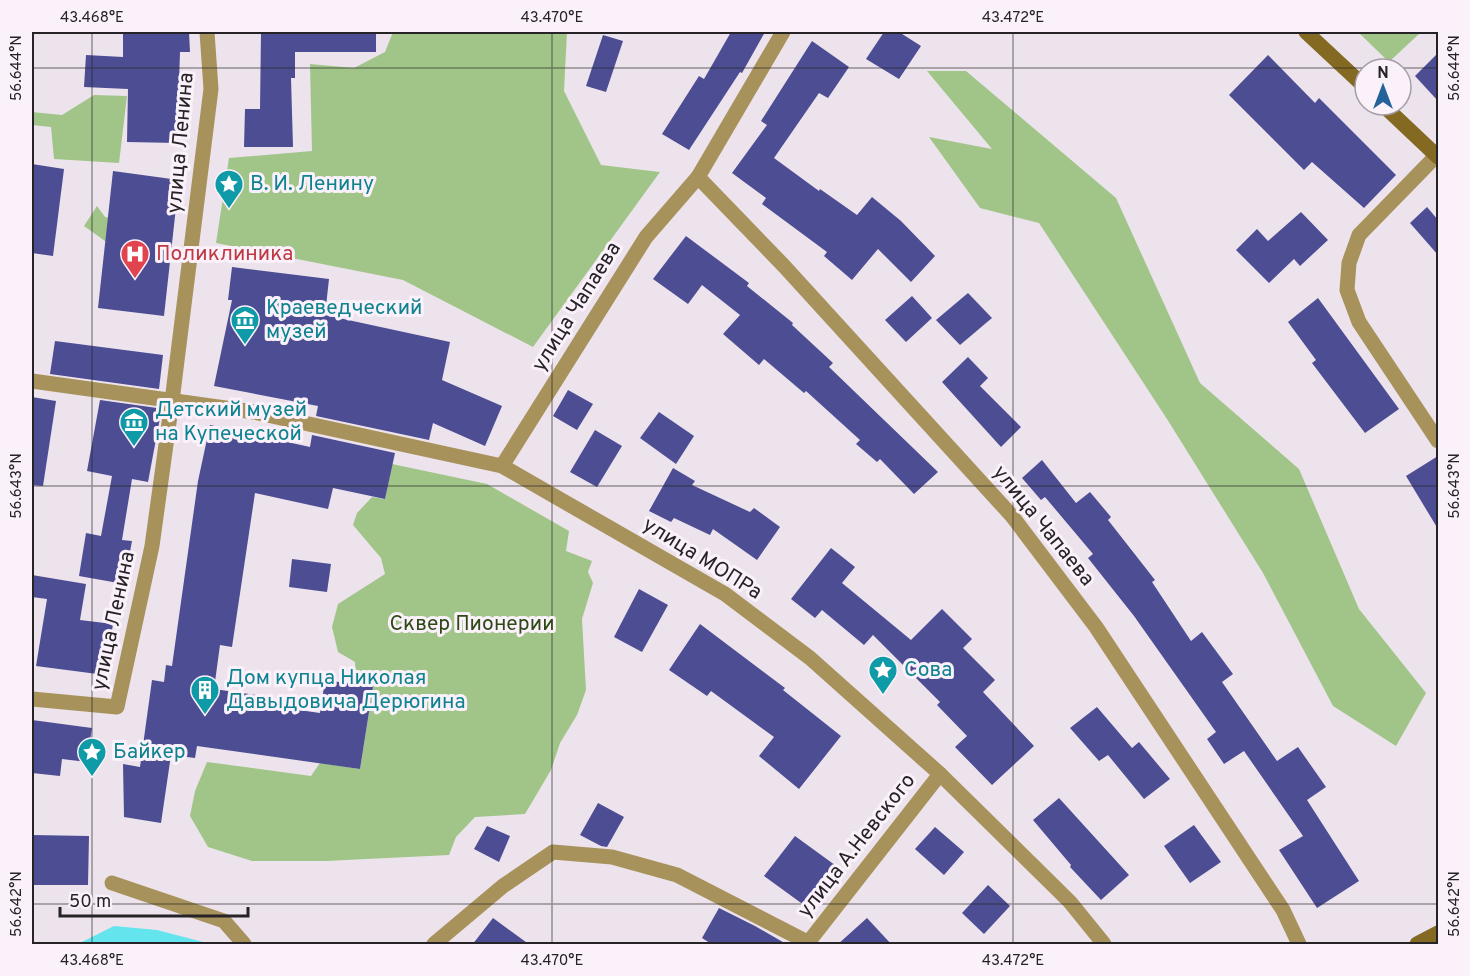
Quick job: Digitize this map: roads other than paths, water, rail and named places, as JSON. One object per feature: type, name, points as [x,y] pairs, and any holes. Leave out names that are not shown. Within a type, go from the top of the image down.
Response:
[{"type":"street","name":"улица Ленина","points":[[32,699],[117,707],[152,546],[172,401],[211,89],[207,32]]},
{"type":"street","name":"улица Чапаева","points":[[502,466],[646,237],[698,177],[783,32]]},
{"type":"street","points":[[1306,32],[1353,76]]},
{"type":"street","points":[[1396,117],[1438,156],[1359,236],[1349,263],[1347,290],[1359,322],[1438,441]]},
{"type":"street","name":"улица Чапаева","points":[[698,177],[784,266],[1012,516],[1096,627],[1283,910],[1299,945]]},
{"type":"street","points":[[32,381],[172,401]]},
{"type":"street","name":"улица МОПРа","points":[[172,401],[254,412],[502,466],[724,594],[810,658],[940,774],[1070,902],[1104,945]]},
{"type":"street","name":"улица А.Невского","points":[[809,944],[940,774]]},
{"type":"street","points":[[434,945],[503,886],[553,852],[612,857],[677,875],[809,944]]},
{"type":"street","points":[[112,883],[224,921],[244,945]]},
{"type":"street","points":[[1417,945],[1438,933]]},
{"type":"water","points":[[114,926],[157,930],[211,944],[78,944]]},
{"type":"place","name":"В. И. Ленину","points":[[229,210]]},
{"type":"place","name":"Поликлиника","points":[[135,280]]},
{"type":"place","name":"Краеведческий музей","points":[[245,346]]},
{"type":"place","name":"Детский музей на Купеческой","points":[[134,448]]},
{"type":"place","name":"Сова","points":[[883,696]]},
{"type":"place","name":"Дом купца Николая Давыдовича Дерюгина","points":[[205,716]]},
{"type":"place","name":"Байкер","points":[[92,778]]},
{"type":"park label","name":"Сквер Пионерии","points":[[472,624]]}]
